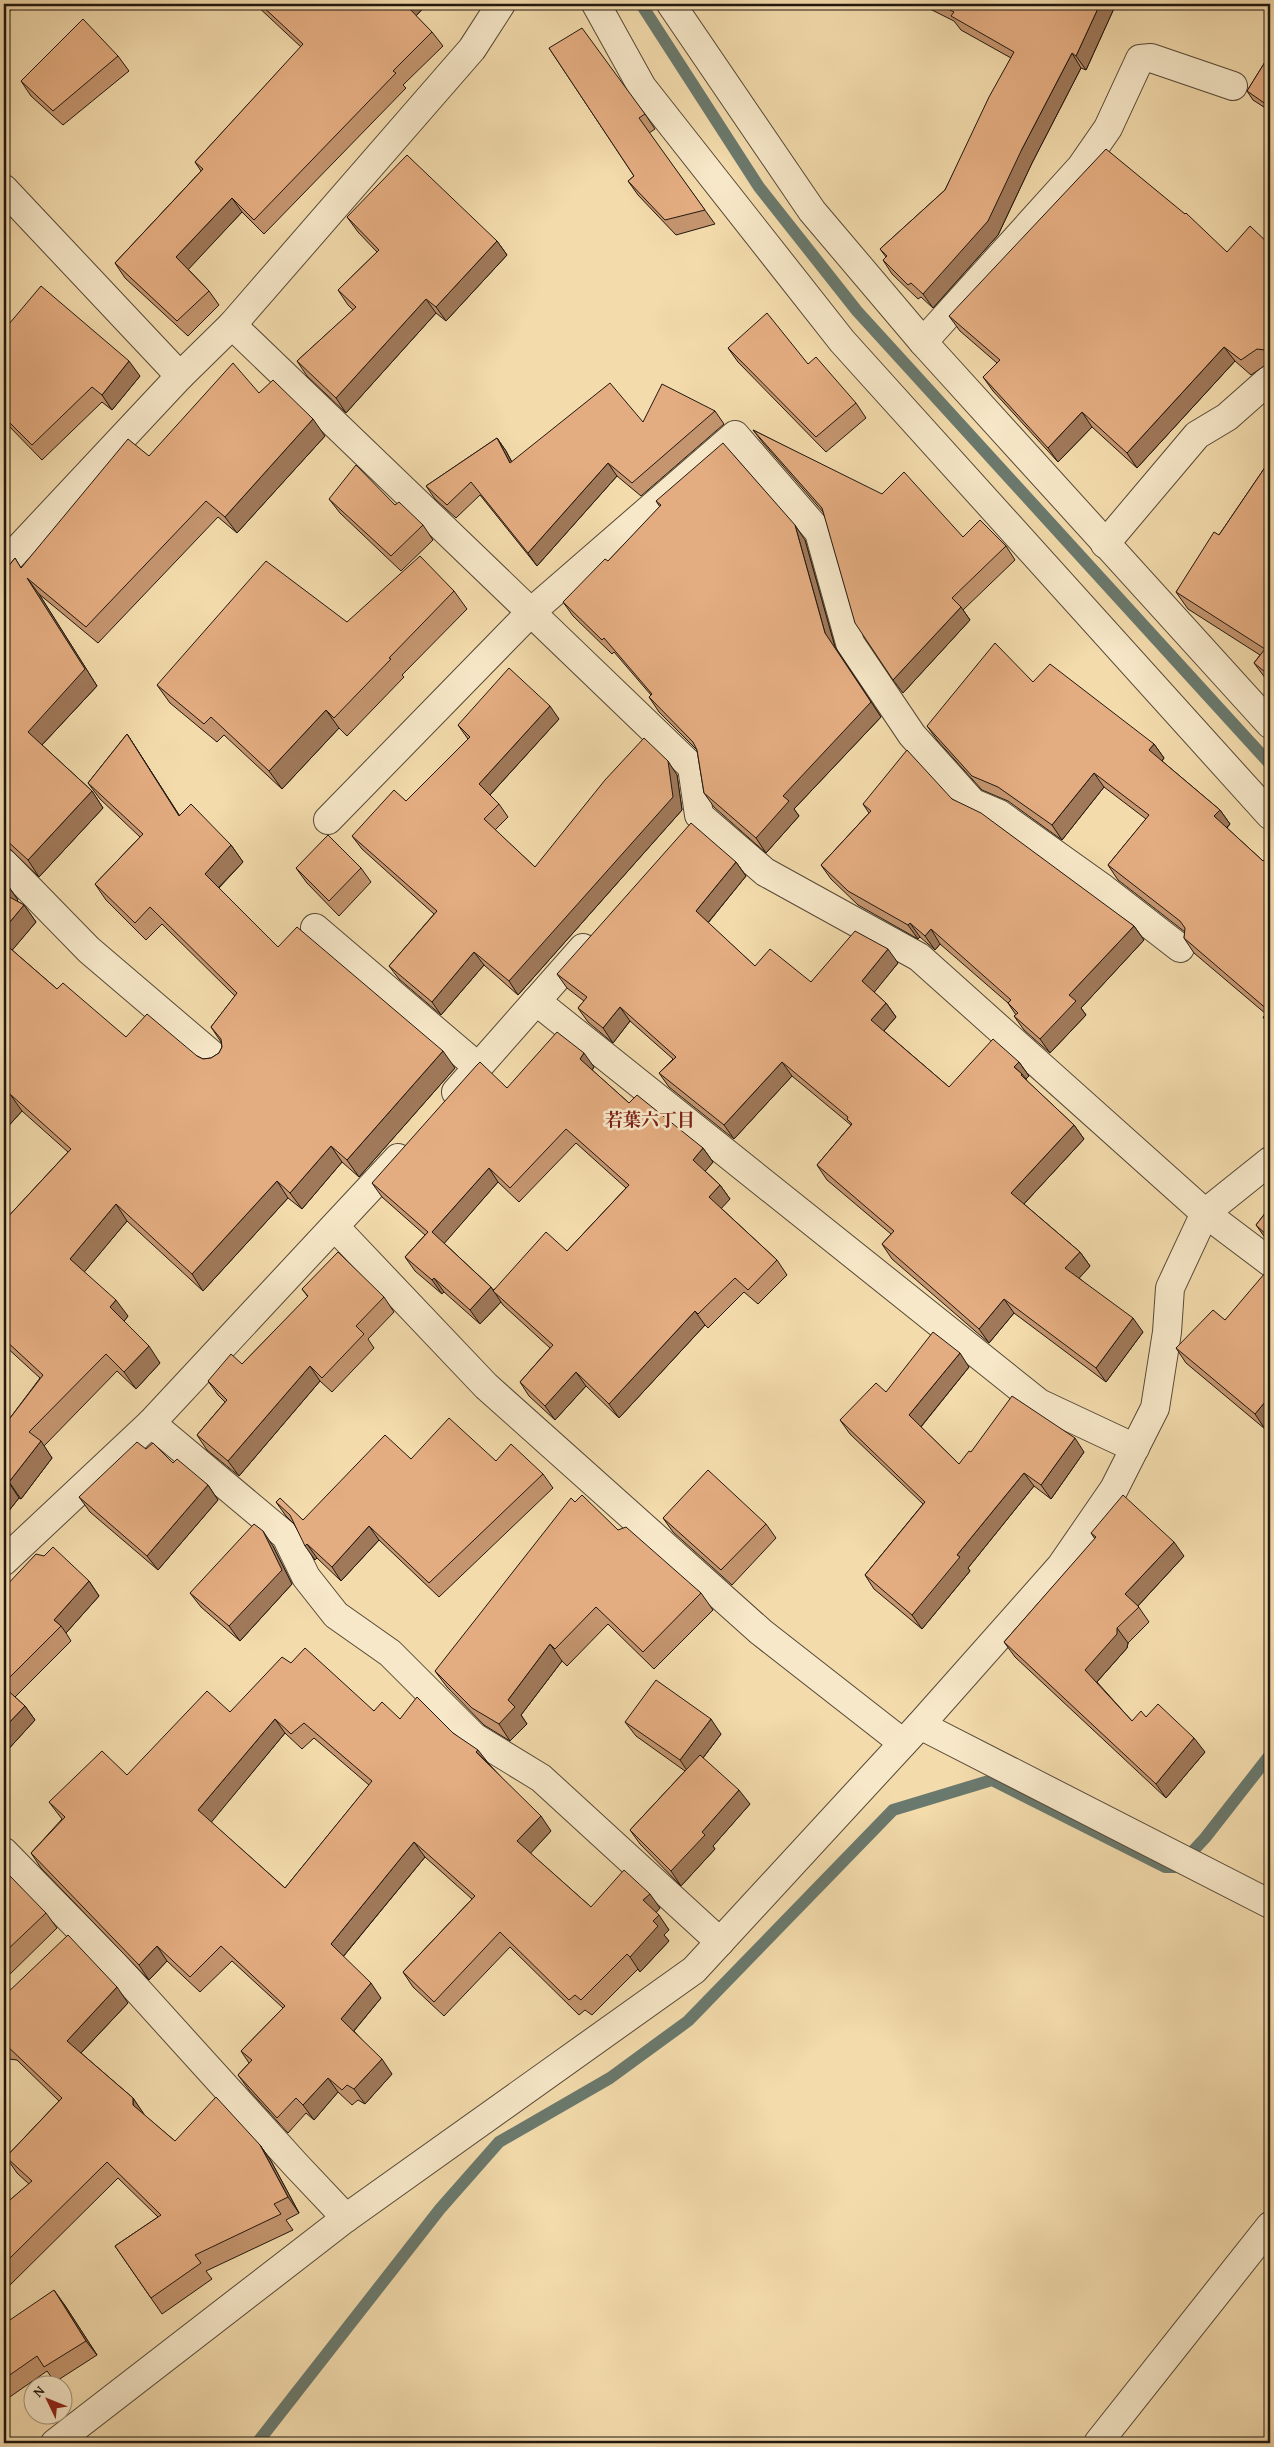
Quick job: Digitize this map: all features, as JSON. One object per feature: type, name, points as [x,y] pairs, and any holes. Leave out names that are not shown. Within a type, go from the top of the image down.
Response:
[{"type":"street","points":[[4,564],[180,376],[232,325],[472,49],[501,4]]},
{"type":"street","points":[[596,4],[642,87],[842,341],[1270,815]]},
{"type":"street","points":[[670,4],[812,211],[923,342],[1270,724]]},
{"type":"street","points":[[923,342],[1081,167],[1108,128],[1140,58],[1150,58],[1233,86]]},
{"type":"street","points":[[4,189],[180,376]]},
{"type":"street","points":[[232,325],[692,767],[699,815],[765,872],[919,957],[1205,1213],[1270,1262]]},
{"type":"street","points":[[1105,544],[1197,435],[1227,417],[1270,379]]},
{"type":"street","points":[[328,820],[531,612],[735,435],[819,532],[850,643],[912,735],[973,804],[999,814],[1104,889],[1180,948]]},
{"type":"street","points":[[680,838],[699,815]]},
{"type":"street","points":[[4,863],[89,950],[218,1060]]},
{"type":"street","points":[[439,1111],[601,927]]},
{"type":"street","points":[[315,928],[478,1067]]},
{"type":"street","points":[[536,1001],[1039,1403],[1134,1448]]},
{"type":"street","points":[[4,1561],[151,1423],[414,1140]]},
{"type":"street","points":[[54,2443],[346,2218],[694,1970],[912,1734],[1061,1566],[1114,1489],[1155,1408],[1167,1332],[1170,1288],[1205,1213],[1270,1161]]},
{"type":"street","points":[[335,1227],[486,1386],[761,1632],[912,1734],[1270,1904]]},
{"type":"street","points":[[151,1423],[286,1536],[306,1577],[336,1615],[390,1653],[474,1737],[541,1778],[720,1942]]},
{"type":"street","points":[[4,1852],[114,1963],[346,2218]]},
{"type":"street","points":[[59,1948],[79,1929]]},
{"type":"street","points":[[1098,2443],[1270,2226]]},
{"type":"building","points":[[260,4],[405,4],[432,32],[393,71],[396,73],[254,220],[232,198],[176,257],[209,291],[177,321],[115,263],[203,169],[195,162],[303,44]]},
{"type":"building","points":[[938,4],[1100,4],[1076,56],[1072,53],[1022,149],[988,221],[923,294],[911,283],[908,285],[883,260],[887,256],[880,249],[945,190],[989,97],[1014,52],[951,16],[954,12]]},
{"type":"building","points":[[83,19],[118,56],[53,111],[21,81]]},
{"type":"building","points":[[582,28],[645,114],[639,118],[705,210],[665,220],[628,181],[634,176],[549,48]]},
{"type":"building","points":[[1270,54],[1270,107],[1247,91]]},
{"type":"building","points":[[1106,149],[1186,213],[1227,252],[1250,226],[1270,245],[1270,354],[1265,350],[1257,349],[1241,360],[1224,347],[1127,453],[1082,412],[1048,448],[983,377],[1000,360],[949,316]]},
{"type":"building","points":[[407,155],[497,241],[436,307],[426,299],[336,398],[297,361],[356,307],[338,290],[379,250],[347,217]]},
{"type":"building","points":[[41,286],[129,361],[102,395],[92,387],[32,445],[4,417],[4,329]]},
{"type":"building","points":[[767,313],[808,364],[816,357],[856,403],[816,437],[728,348]]},
{"type":"building","points":[[233,363],[259,393],[273,380],[313,419],[225,517],[206,501],[86,627],[27,578],[85,669],[28,732],[92,791],[28,860],[4,838],[4,572],[15,558],[21,568],[128,439],[149,456]]},
{"type":"building","points":[[1270,375],[1270,384],[1266,380]]},
{"type":"building","points":[[610,383],[643,422],[662,384],[715,411],[632,483],[608,463],[528,553],[471,482],[447,505],[426,486],[497,438],[510,463]]},
{"type":"building","points":[[1270,389],[1270,401],[1267,400]]},
{"type":"building","points":[[753,430],[882,494],[904,472],[963,537],[980,520],[1006,546],[952,598],[961,607],[893,680],[855,623],[822,508]]},
{"type":"building","points":[[723,443],[795,525],[825,633],[871,702],[783,796],[789,801],[756,838],[704,793],[697,750],[693,742],[649,697],[652,694],[604,638],[602,640],[563,602],[605,559],[608,561],[661,505],[656,501]]},
{"type":"building","points":[[1270,460],[1270,676],[1254,663],[1265,649],[1176,592],[1214,532],[1219,535]]},
{"type":"building","points":[[356,465],[395,505],[399,502],[423,525],[391,556],[329,499]]},
{"type":"building","points":[[420,556],[454,591],[334,718],[326,710],[269,771],[211,717],[204,724],[157,685],[266,561],[347,622]]},
{"type":"building","points":[[995,643],[1033,682],[1050,664],[1154,744],[1149,750],[1220,810],[1214,816],[1263,861],[1266,858],[1270,862],[1270,1024],[1263,1017],[1269,1011],[1184,938],[1185,928],[1180,921],[1108,865],[1149,815],[1094,773],[1052,825],[998,787],[972,776],[927,726]]},
{"type":"building","points":[[509,668],[550,706],[479,784],[499,804],[484,819],[535,867],[605,780],[644,738],[668,761],[673,797],[509,981],[474,952],[432,1002],[389,966],[437,911],[352,836],[394,790],[406,801],[470,737],[458,725]]},
{"type":"building","points":[[127,734],[179,816],[191,804],[231,845],[205,874],[278,947],[297,927],[443,1051],[347,1160],[331,1146],[290,1193],[277,1181],[192,1274],[116,1204],[70,1259],[116,1300],[110,1307],[149,1346],[124,1372],[106,1354],[29,1432],[41,1441],[4,1486],[4,1426],[43,1375],[4,1339],[4,1221],[71,1149],[10,1094],[4,1102],[4,943],[57,989],[63,983],[126,1037],[147,1014],[203,1059],[211,1058],[219,1053],[222,1047],[221,1039],[211,1027],[237,993],[150,907],[135,923],[95,884],[143,834],[88,783]]},
{"type":"building","points":[[907,750],[952,799],[981,813],[1134,926],[1069,995],[1076,1001],[1040,1039],[1014,1016],[1018,1013],[1008,1003],[1011,1000],[931,929],[925,936],[910,923],[908,925],[848,891],[821,865],[871,811],[863,804]]},
{"type":"building","points":[[691,823],[736,862],[696,911],[755,966],[770,949],[811,982],[855,931],[888,949],[862,981],[886,1003],[871,1020],[949,1087],[993,1039],[1019,1062],[1014,1067],[1021,1075],[1074,1125],[1011,1193],[1080,1252],[1065,1268],[1133,1318],[1096,1368],[1004,1299],[979,1329],[882,1244],[894,1231],[817,1165],[852,1124],[847,1119],[848,1117],[782,1062],[724,1125],[659,1073],[676,1057],[620,1007],[603,1028],[578,1008],[587,997],[557,974]]},
{"type":"building","points":[[328,835],[361,868],[329,901],[296,868]]},
{"type":"building","points":[[4,894],[24,905],[4,929]]},
{"type":"building","points":[[557,1032],[584,1053],[580,1059],[629,1103],[637,1095],[703,1148],[693,1160],[720,1185],[709,1197],[777,1260],[748,1290],[735,1278],[698,1314],[695,1311],[609,1404],[576,1372],[545,1406],[520,1382],[553,1345],[493,1291],[546,1232],[567,1251],[629,1185],[566,1129],[510,1188],[489,1168],[432,1232],[491,1287],[470,1310],[434,1278],[432,1280],[405,1257],[428,1232],[372,1183],[480,1062],[507,1088]]},
{"type":"building","points":[[1270,1207],[1270,1238],[1256,1225]]},
{"type":"building","points":[[338,1252],[384,1297],[356,1326],[364,1334],[322,1378],[310,1366],[228,1461],[197,1435],[227,1400],[208,1381],[231,1354],[242,1364],[308,1296],[302,1289]]},
{"type":"building","points":[[1265,1273],[1270,1277],[1270,1396],[1255,1414],[1176,1348],[1213,1310],[1225,1320]]},
{"type":"building","points":[[933,1332],[960,1353],[909,1415],[959,1464],[969,1451],[971,1452],[1012,1396],[1075,1438],[1041,1485],[1024,1473],[957,1555],[960,1557],[912,1615],[865,1575],[925,1502],[840,1420],[876,1383],[886,1392]]},
{"type":"building","points":[[449,1418],[496,1461],[511,1444],[543,1474],[429,1583],[369,1526],[332,1567],[307,1544],[305,1546],[290,1515],[276,1502],[280,1498],[303,1520],[385,1435],[411,1459]]},
{"type":"building","points":[[137,1442],[146,1449],[153,1443],[173,1463],[177,1459],[208,1485],[147,1556],[79,1497]]},
{"type":"building","points":[[708,1470],[766,1524],[721,1570],[663,1518]]},
{"type":"building","points":[[582,1495],[618,1530],[626,1527],[701,1593],[643,1652],[596,1607],[555,1649],[550,1644],[508,1700],[515,1707],[499,1724],[472,1708],[435,1671],[571,1498],[575,1502]]},
{"type":"building","points":[[1123,1495],[1174,1542],[1125,1594],[1139,1607],[1117,1628],[1117,1634],[1085,1670],[1132,1721],[1141,1711],[1146,1717],[1158,1704],[1194,1738],[1156,1784],[1004,1642],[1096,1537],[1091,1533]]},
{"type":"building","points":[[254,1524],[263,1531],[282,1570],[229,1626],[190,1593]]},
{"type":"building","points":[[53,1547],[89,1581],[54,1620],[61,1626],[4,1683],[4,1588],[36,1554],[44,1556]]},
{"type":"building","points":[[305,1648],[374,1711],[382,1702],[400,1719],[417,1697],[453,1733],[478,1750],[476,1752],[541,1816],[517,1841],[591,1907],[624,1870],[650,1894],[643,1900],[659,1915],[653,1921],[658,1926],[630,1957],[627,1954],[581,2000],[575,1995],[569,2000],[500,1932],[434,2002],[403,1972],[475,1896],[414,1842],[331,1944],[371,1983],[341,2019],[382,2059],[354,2089],[347,2085],[342,2090],[328,2078],[303,2105],[296,2098],[277,2118],[238,2075],[252,2060],[241,2051],[285,2006],[221,1946],[190,1977],[157,1946],[139,1965],[31,1853],[65,1817],[49,1802],[102,1751],[127,1775],[207,1691],[230,1712],[282,1657],[291,1663]],"holes":[[[275,1719],[291,1734],[304,1723],[372,1781],[285,1888],[198,1810]]]},
{"type":"building","points":[[656,1680],[711,1719],[680,1760],[625,1722]]},
{"type":"building","points":[[4,1687],[25,1706],[4,1728]]},
{"type":"building","points":[[700,1755],[739,1790],[702,1832],[705,1835],[671,1871],[630,1830]]},
{"type":"building","points":[[9,1875],[46,1913],[4,1953],[4,1880]]},
{"type":"building","points":[[68,1935],[117,1987],[67,2041],[133,2098],[133,2105],[175,2141],[216,2097],[260,2145],[288,2197],[274,2204],[281,2214],[195,2255],[201,2263],[151,2298],[115,2246],[161,2215],[107,2162],[4,2264],[4,2205],[32,2181],[6,2157],[62,2098],[4,2044],[4,1996]]},
{"type":"building","points":[[54,2290],[86,2341],[44,2367],[37,2356],[4,2379],[4,2324]]},
{"type":"waterway","points":[[641,4],[759,187],[857,311],[1270,764]]},
{"type":"waterway","points":[[257,2443],[440,2209],[499,2142],[610,2078],[688,2021],[893,1810],[992,1780],[1165,1867],[1178,1867],[1205,1838],[1270,1755]]},
{"type":"district","name":"若葉六丁目","points":[[650,1120]]}]
